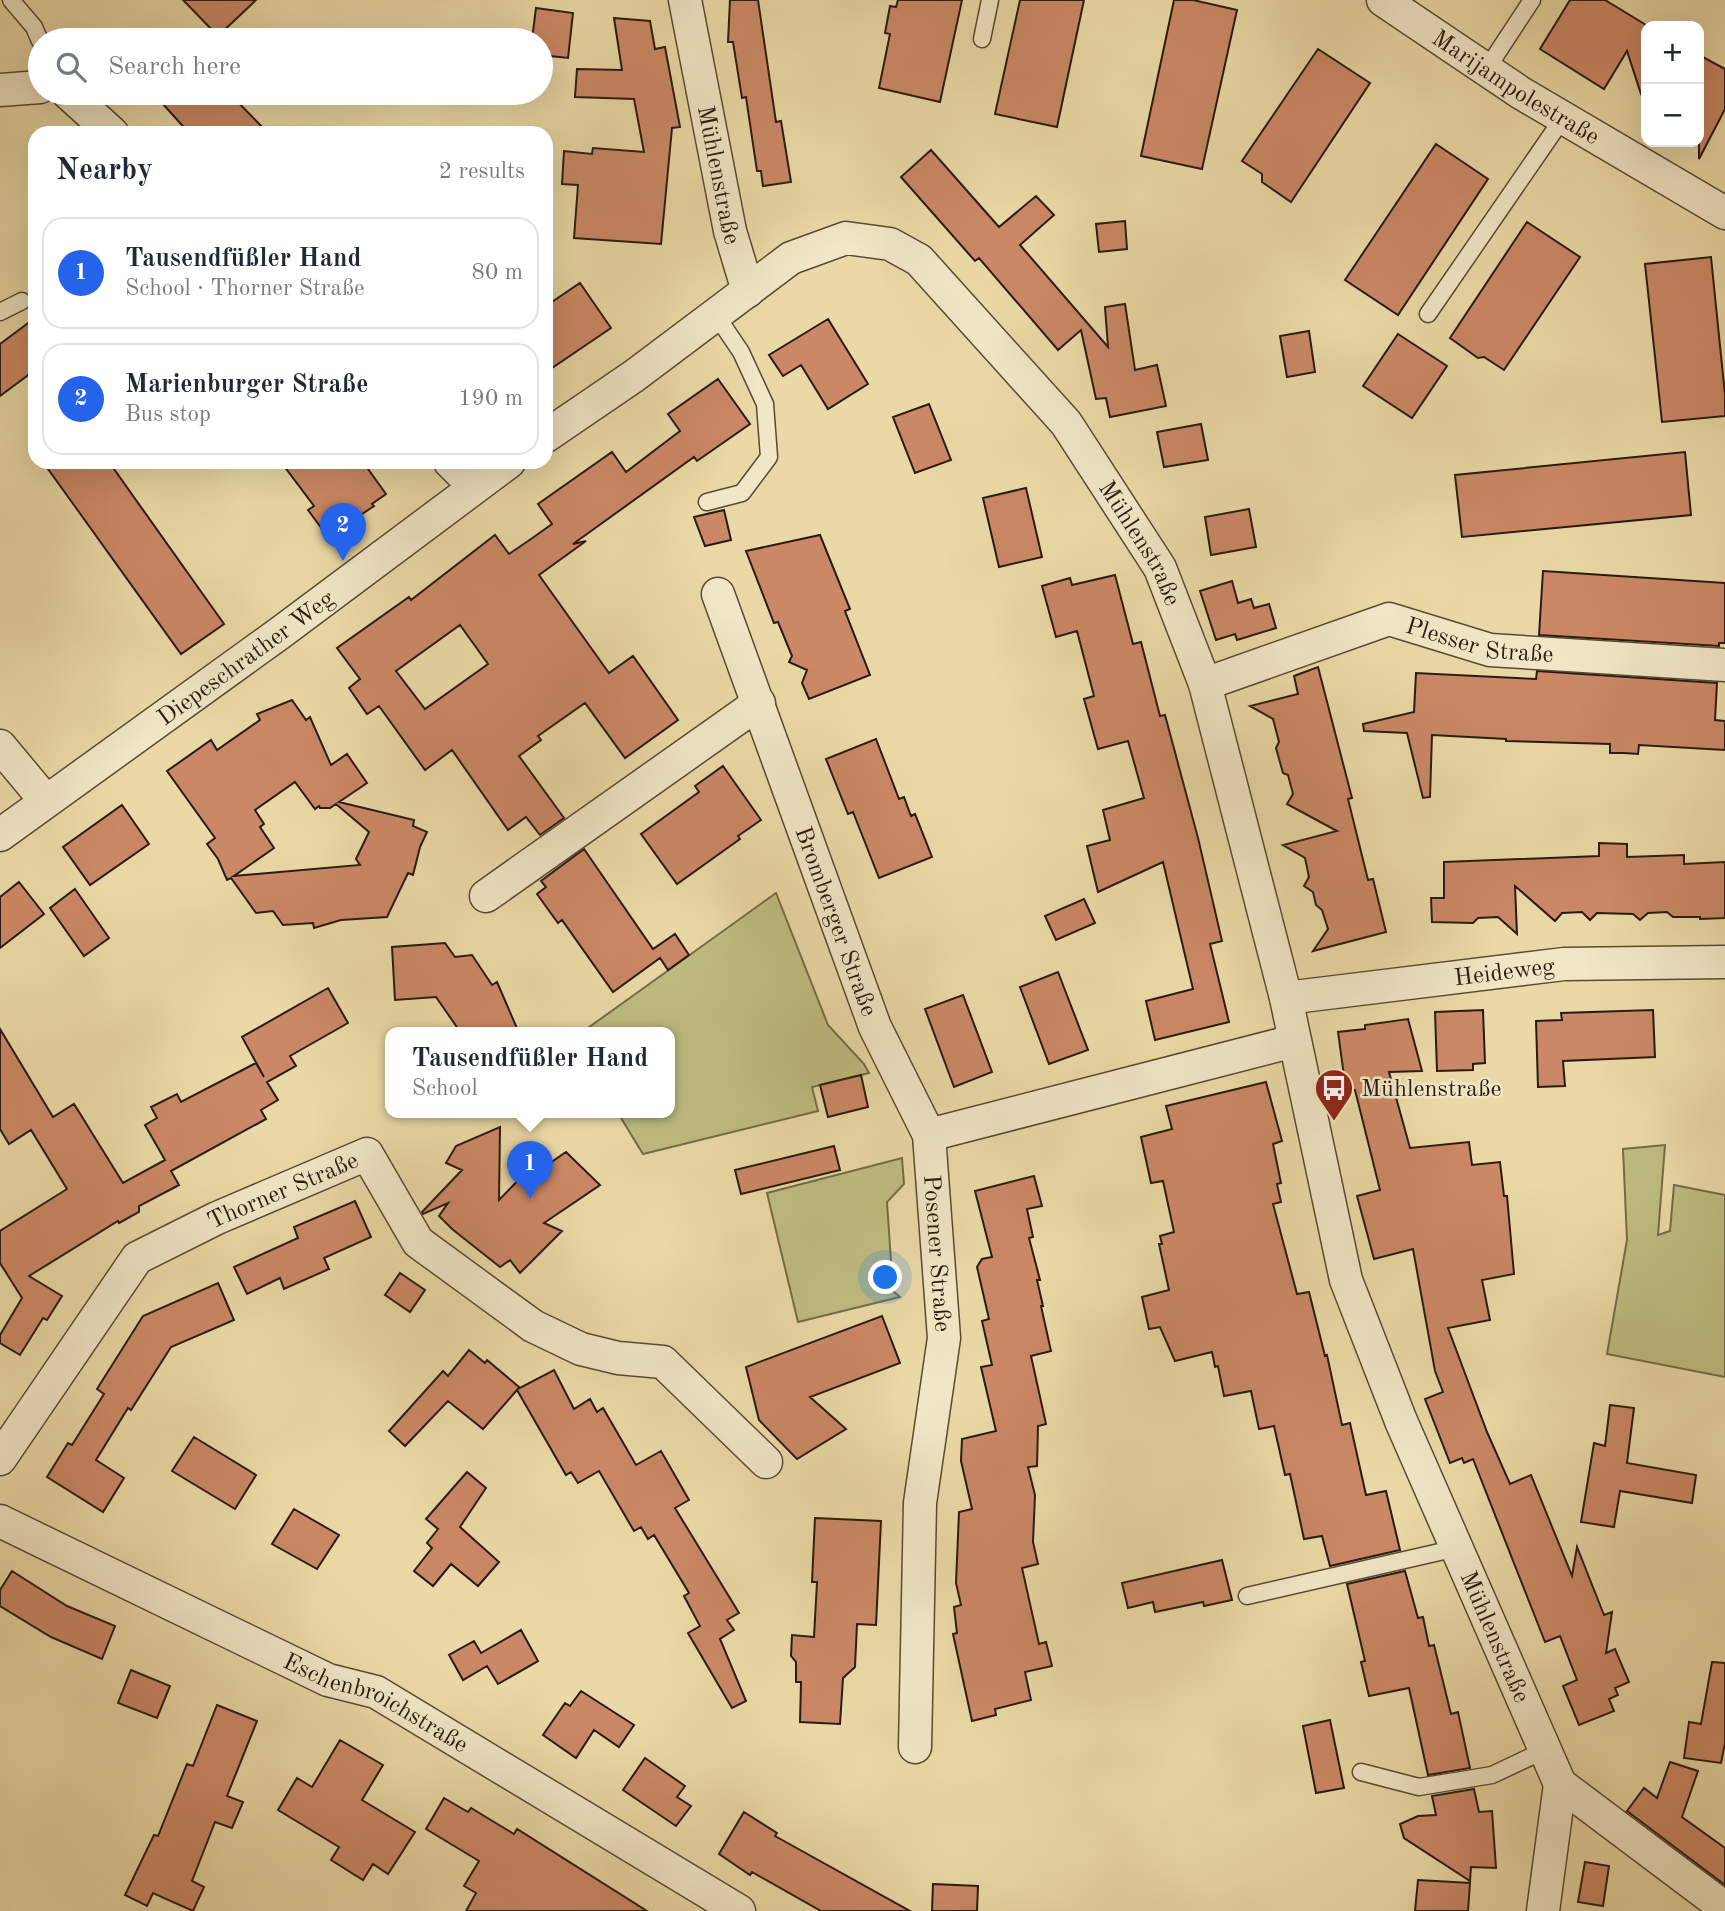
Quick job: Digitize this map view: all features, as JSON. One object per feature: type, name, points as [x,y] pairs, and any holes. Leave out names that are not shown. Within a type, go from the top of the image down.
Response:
[{"type":"street","name":"Mühlenstraße","points":[[685,0],[730,231],[748,291],[791,258],[846,238],[890,244],[919,260],[1066,423],[1160,568],[1205,684],[1286,998],[1346,1280],[1401,1421],[1560,1784],[1725,1908]]},
{"type":"street","name":"Marijampolestraße","points":[[1383,0],[1563,118],[1725,213]]},
{"type":"street","points":[[0,90],[28,88]]},
{"type":"street","points":[[81,105],[104,126]]},
{"type":"street","points":[[553,431],[748,291]]},
{"type":"street","points":[[457,469],[474,486]]},
{"type":"street","name":"Diepeschrather Weg","points":[[0,835],[280,633],[499,469]]},
{"type":"street","name":"Bromberger Straße","points":[[718,594],[875,1027],[929,1135]]},
{"type":"street","name":"Plesser Straße","points":[[1205,684],[1389,619],[1490,650],[1725,665]]},
{"type":"street","points":[[486,896],[759,703]]},
{"type":"street","points":[[0,746],[45,800]]},
{"type":"street","name":"Heideweg","points":[[1286,998],[1563,964],[1725,962]]},
{"type":"street","points":[[929,1135],[1294,1041]]},
{"type":"street","name":"Posener Straße","points":[[915,1747],[919,1503],[944,1338],[929,1135]]},
{"type":"street","name":"Thorner Straße","points":[[0,1459],[137,1258],[217,1217],[368,1154],[418,1242],[533,1326],[581,1349],[618,1357],[663,1362],[765,1462]]},
{"type":"street","name":"Eschenbroichstraße","points":[[0,1521],[328,1680],[376,1692],[739,1911]]},
{"type":"street","points":[[1543,1911],[1560,1784]]},
{"type":"lane","points":[[11,0],[34,28]]},
{"type":"lane","points":[[982,39],[990,0]]},
{"type":"lane","points":[[1486,70],[1532,0]]},
{"type":"lane","points":[[1428,314],[1563,118]]},
{"type":"lane","points":[[0,312],[22,300]]},
{"type":"lane","points":[[708,502],[742,493],[769,457],[765,404],[741,352],[716,315]]},
{"type":"lane","points":[[1247,1596],[1457,1548]]},
{"type":"lane","points":[[1361,1772],[1419,1787],[1492,1775],[1545,1749]]},
{"type":"shaded area","points":[[776,893],[828,1025],[869,1073],[812,1087],[818,1111],[643,1154],[621,1118],[675,1118],[675,1027],[589,1027]]},
{"type":"shaded area","points":[[1665,1145],[1658,1235],[1670,1231],[1674,1185],[1725,1195],[1725,1377],[1607,1354],[1627,1240],[1623,1149]]},
{"type":"shaded area","points":[[902,1158],[904,1184],[887,1202],[893,1291],[900,1297],[798,1322],[767,1193]]},
{"type":"building","points":[[183,0],[256,0],[226,28],[210,28]]},
{"type":"building","points":[[730,0],[758,0],[776,122],[781,121],[791,182],[763,186],[761,171],[757,171],[746,97],[742,98],[733,42],[728,42]]},
{"type":"building","points":[[898,0],[962,0],[940,102],[879,88],[890,34],[885,33],[890,6],[896,7]]},
{"type":"building","points":[[1020,0],[1084,0],[1057,127],[995,114]]},
{"type":"building","points":[[1174,0],[1193,0],[1237,10],[1202,169],[1141,156]]},
{"type":"building","points":[[1570,0],[1605,0],[1641,22],[1641,94],[1627,51],[1604,89],[1540,49]]},
{"type":"building","points":[[536,8],[573,13],[568,58],[553,56],[553,28],[534,28]]},
{"type":"building","points":[[614,18],[650,21],[655,49],[665,47],[680,127],[672,128],[661,244],[574,238],[578,185],[562,184],[564,151],[592,154],[593,148],[644,152],[634,99],[575,97],[577,69],[622,70]]},
{"type":"building","points":[[1318,49],[1370,83],[1291,202],[1262,182],[1262,174],[1242,161]]},
{"type":"building","points":[[1704,58],[1725,69],[1725,109],[1699,159],[1699,147],[1704,147]]},
{"type":"building","points":[[164,105],[241,105],[261,126],[183,126]]},
{"type":"building","points":[[1436,144],[1488,179],[1398,315],[1345,280]]},
{"type":"building","points":[[931,150],[999,227],[1036,196],[1054,215],[1020,245],[1108,347],[1105,307],[1125,304],[1135,370],[1157,365],[1166,406],[1110,417],[1106,398],[1096,399],[1081,330],[1058,350],[979,258],[975,261],[901,177]]},
{"type":"building","points":[[1125,221],[1127,249],[1099,252],[1096,224]]},
{"type":"building","points":[[1527,222],[1580,257],[1504,370],[1484,357],[1478,358],[1450,338]]},
{"type":"building","points":[[1711,257],[1725,416],[1662,422],[1645,264]]},
{"type":"building","points":[[580,283],[611,328],[553,367],[553,301]]},
{"type":"building","points":[[828,319],[868,384],[828,409],[801,365],[783,376],[769,355]]},
{"type":"building","points":[[28,323],[28,375],[0,396],[0,344]]},
{"type":"building","points":[[1309,331],[1315,372],[1287,377],[1280,336]]},
{"type":"building","points":[[1398,334],[1447,366],[1412,418],[1363,386]]},
{"type":"building","points":[[718,379],[750,424],[697,461],[694,457],[573,544],[586,541],[539,575],[609,673],[633,656],[678,720],[625,758],[585,703],[538,736],[541,740],[519,756],[564,818],[540,835],[526,817],[508,830],[452,750],[425,770],[379,706],[367,714],[349,688],[360,679],[337,648],[409,597],[411,600],[495,535],[509,554],[531,539],[552,524],[538,504],[612,452],[626,472],[680,431],[668,414]],"holes":[[[460,625],[488,664],[425,709],[396,671]]]},
{"type":"building","points":[[929,404],[951,460],[915,473],[893,417]]},
{"type":"building","points":[[1201,424],[1208,460],[1164,467],[1157,432]]},
{"type":"building","points":[[1685,452],[1691,515],[1462,537],[1455,475]]},
{"type":"building","points":[[48,469],[114,469],[224,624],[181,654]]},
{"type":"building","points":[[286,469],[368,469],[386,494],[372,504],[374,506],[328,537],[308,510],[314,506]]},
{"type":"building","points":[[1026,488],[1042,557],[999,567],[983,498]]},
{"type":"building","points":[[1249,509],[1256,547],[1211,555],[1205,517]]},
{"type":"building","points":[[724,510],[731,540],[705,546],[694,517]]},
{"type":"building","points":[[820,535],[850,609],[845,611],[870,675],[809,699],[802,683],[807,670],[789,662],[792,656],[778,622],[774,623],[746,551]]},
{"type":"building","points":[[1543,571],[1725,583],[1725,643],[1719,643],[1719,646],[1539,635]]},
{"type":"building","points":[[1115,575],[1133,644],[1141,642],[1160,716],[1165,715],[1198,838],[1222,941],[1210,944],[1229,1022],[1155,1040],[1146,1001],[1193,989],[1163,862],[1098,892],[1087,846],[1110,840],[1103,810],[1144,798],[1128,741],[1098,749],[1084,699],[1094,696],[1077,631],[1056,637],[1042,586],[1070,578],[1072,585]]},
{"type":"building","points":[[1232,581],[1238,603],[1251,599],[1254,608],[1269,604],[1276,628],[1237,640],[1235,634],[1216,640],[1200,591]]},
{"type":"building","points":[[1318,667],[1352,798],[1348,799],[1368,880],[1373,879],[1386,932],[1313,951],[1328,929],[1322,910],[1316,905],[1313,892],[1304,886],[1309,877],[1305,858],[1283,845],[1337,831],[1287,804],[1293,794],[1288,775],[1283,773],[1276,748],[1279,742],[1273,719],[1250,706],[1298,694],[1294,676]]},
{"type":"building","points":[[1537,671],[1717,683],[1715,720],[1725,721],[1725,750],[1639,745],[1638,754],[1610,753],[1610,744],[1506,741],[1432,735],[1430,797],[1423,798],[1407,733],[1364,731],[1363,724],[1414,712],[1416,673],[1536,679]]},
{"type":"building","points":[[292,700],[306,720],[310,717],[331,765],[347,754],[367,783],[339,802],[414,820],[413,826],[427,832],[413,875],[408,873],[387,917],[341,920],[314,928],[313,923],[283,925],[273,911],[256,913],[231,878],[227,880],[218,859],[207,844],[215,838],[167,771],[211,740],[217,750],[260,720],[257,714]],"holes":[[[295,782],[315,809],[319,806],[330,808],[336,804],[369,832],[356,859],[360,865],[234,876],[274,848],[260,827],[264,824],[255,810]]]},
{"type":"building","points":[[876,739],[899,799],[904,797],[911,816],[915,814],[932,857],[879,878],[853,812],[848,814],[826,759]]},
{"type":"building","points":[[723,766],[761,820],[738,836],[740,839],[677,884],[641,834],[699,792],[695,786]]},
{"type":"building","points":[[122,805],[149,844],[90,885],[63,847]]},
{"type":"building","points":[[1599,843],[1627,844],[1627,857],[1684,855],[1684,864],[1725,862],[1725,918],[1673,917],[1667,912],[1648,913],[1640,920],[1633,914],[1597,913],[1590,920],[1582,912],[1562,913],[1555,921],[1515,886],[1517,934],[1498,917],[1478,918],[1473,923],[1432,922],[1431,898],[1444,898],[1444,862],[1599,856]]},
{"type":"building","points":[[584,849],[653,949],[675,934],[689,955],[668,970],[660,958],[613,992],[562,920],[558,923],[537,894],[546,887],[541,881]]},
{"type":"building","points":[[19,882],[44,914],[0,948],[0,897]]},
{"type":"building","points":[[75,889],[109,938],[84,956],[50,908]]},
{"type":"building","points":[[1084,899],[1095,923],[1056,940],[1045,916]]},
{"type":"building","points":[[445,943],[455,957],[472,955],[492,985],[497,982],[516,1027],[457,1027],[436,997],[395,1000],[392,947]]},
{"type":"building","points":[[1058,972],[1088,1050],[1049,1064],[1020,987]]},
{"type":"building","points":[[328,988],[348,1023],[290,1056],[296,1066],[267,1082],[278,1100],[261,1110],[266,1119],[171,1171],[179,1185],[139,1206],[139,1212],[119,1223],[118,1221],[29,1276],[62,1296],[47,1320],[43,1318],[20,1355],[0,1343],[0,1335],[22,1298],[0,1263],[0,1231],[67,1189],[31,1130],[9,1144],[0,1129],[0,1029],[53,1117],[74,1104],[123,1183],[165,1160],[145,1125],[157,1118],[151,1107],[177,1094],[181,1102],[256,1063],[264,1077],[242,1037]]},
{"type":"building","points":[[963,995],[992,1072],[954,1087],[925,1009]]},
{"type":"building","points":[[1483,1010],[1485,1063],[1473,1064],[1473,1070],[1437,1071],[1435,1012]]},
{"type":"building","points":[[1653,1010],[1655,1057],[1563,1061],[1565,1086],[1538,1087],[1536,1021],[1562,1020],[1561,1013]]},
{"type":"building","points":[[1408,1019],[1422,1071],[1389,1072],[1410,1148],[1469,1142],[1472,1165],[1500,1162],[1504,1196],[1507,1196],[1514,1274],[1482,1280],[1490,1320],[1448,1328],[1487,1432],[1510,1484],[1531,1475],[1572,1576],[1577,1547],[1604,1615],[1612,1612],[1606,1653],[1615,1649],[1629,1682],[1615,1688],[1618,1695],[1609,1699],[1614,1711],[1579,1725],[1563,1686],[1577,1680],[1560,1636],[1545,1642],[1473,1459],[1464,1463],[1462,1458],[1450,1463],[1425,1399],[1443,1392],[1435,1371],[1413,1249],[1374,1259],[1357,1196],[1380,1190],[1355,1090],[1346,1091],[1338,1032]]},
{"type":"building","points":[[861,1075],[868,1107],[828,1117],[820,1085]]},
{"type":"building","points":[[1266,1082],[1282,1141],[1273,1144],[1281,1183],[1277,1184],[1281,1202],[1273,1204],[1297,1294],[1309,1292],[1325,1356],[1327,1355],[1342,1425],[1350,1423],[1366,1495],[1386,1491],[1400,1550],[1330,1566],[1322,1536],[1304,1539],[1290,1474],[1285,1475],[1274,1426],[1259,1429],[1251,1391],[1224,1396],[1218,1366],[1215,1367],[1212,1352],[1175,1361],[1160,1327],[1149,1329],[1142,1297],[1169,1290],[1159,1244],[1162,1244],[1160,1236],[1174,1232],[1163,1181],[1151,1183],[1141,1137],[1172,1129],[1166,1106]]},
{"type":"building","points":[[500,1127],[499,1200],[530,1168],[534,1174],[566,1152],[600,1185],[544,1223],[562,1231],[520,1273],[510,1260],[500,1267],[452,1229],[439,1216],[448,1203],[423,1214],[422,1212],[462,1170],[446,1163],[456,1146]]},
{"type":"building","points":[[834,1146],[840,1170],[741,1194],[735,1170]]},
{"type":"building","points":[[1034,1176],[1042,1206],[1027,1209],[1033,1237],[1029,1238],[1040,1280],[1037,1280],[1051,1351],[1031,1356],[1046,1424],[1038,1426],[1037,1466],[1028,1467],[1035,1495],[1033,1542],[1038,1564],[1022,1568],[1039,1644],[1046,1642],[1052,1666],[1025,1672],[1031,1700],[995,1709],[996,1715],[972,1721],[953,1634],[957,1633],[954,1607],[961,1605],[956,1583],[959,1512],[972,1509],[961,1461],[962,1439],[996,1431],[981,1367],[992,1365],[982,1321],[989,1319],[977,1267],[982,1259],[992,1257],[975,1191]]},
{"type":"building","points":[[355,1201],[371,1237],[324,1258],[329,1269],[284,1289],[280,1278],[247,1294],[234,1267],[298,1238],[294,1227]]},
{"type":"building","points":[[400,1273],[425,1290],[410,1312],[385,1295]]},
{"type":"building","points":[[218,1283],[234,1320],[171,1347],[131,1410],[128,1408],[96,1460],[124,1478],[103,1512],[47,1477],[68,1443],[72,1445],[104,1394],[97,1389],[143,1316]]},
{"type":"building","points":[[882,1316],[900,1363],[810,1397],[846,1429],[797,1459],[759,1420],[746,1367]]},
{"type":"building","points":[[469,1350],[485,1363],[487,1360],[519,1387],[518,1389],[554,1370],[574,1409],[590,1399],[597,1412],[603,1408],[636,1465],[661,1451],[689,1500],[675,1508],[739,1613],[727,1620],[734,1630],[720,1639],[746,1701],[732,1708],[688,1633],[700,1626],[684,1596],[689,1593],[654,1535],[648,1539],[641,1527],[634,1531],[599,1471],[578,1483],[571,1472],[566,1475],[517,1390],[483,1429],[448,1401],[405,1446],[389,1431],[443,1371],[448,1376]]},
{"type":"building","points":[[1610,1405],[1634,1408],[1627,1463],[1696,1475],[1692,1503],[1620,1491],[1614,1527],[1581,1522],[1594,1443],[1605,1446]]},
{"type":"building","points":[[194,1437],[256,1475],[235,1509],[172,1471]]},
{"type":"building","points":[[467,1472],[486,1488],[460,1527],[499,1562],[478,1586],[451,1564],[433,1586],[414,1571],[432,1548],[427,1543],[438,1529],[426,1519]]},
{"type":"building","points":[[294,1509],[339,1535],[317,1569],[272,1544]]},
{"type":"building","points":[[815,1518],[881,1521],[876,1625],[857,1624],[855,1667],[843,1678],[840,1724],[800,1722],[801,1682],[796,1682],[796,1662],[791,1656],[792,1635],[814,1637],[817,1582],[812,1582]]},
{"type":"building","points":[[1222,1560],[1232,1600],[1204,1606],[1203,1602],[1155,1612],[1153,1602],[1128,1608],[1122,1583]]},
{"type":"building","points":[[12,1571],[67,1606],[115,1626],[102,1659],[51,1637],[0,1606],[0,1590]]},
{"type":"building","points":[[1405,1571],[1418,1618],[1423,1617],[1429,1646],[1434,1645],[1451,1714],[1458,1712],[1470,1768],[1428,1775],[1409,1688],[1369,1696],[1361,1662],[1365,1661],[1347,1584]]},
{"type":"building","points":[[521,1630],[538,1661],[498,1684],[487,1666],[463,1680],[449,1655],[474,1641],[481,1653]]},
{"type":"building","points":[[1712,1662],[1725,1663],[1725,1743],[1721,1763],[1684,1758],[1689,1722],[1701,1724]]},
{"type":"building","points":[[131,1670],[170,1686],[157,1718],[118,1703]]},
{"type":"building","points":[[581,1691],[634,1725],[619,1747],[594,1730],[576,1758],[543,1735],[565,1703],[570,1706]]},
{"type":"building","points":[[217,1705],[257,1721],[227,1796],[243,1802],[232,1828],[215,1822],[192,1881],[204,1887],[193,1911],[153,1893],[147,1906],[125,1895],[154,1835],[158,1836],[187,1764],[193,1766]]},
{"type":"building","points":[[1330,1720],[1344,1788],[1316,1793],[1303,1726]]},
{"type":"building","points":[[340,1740],[383,1765],[362,1800],[415,1832],[388,1874],[373,1864],[363,1880],[331,1860],[339,1847],[278,1810],[297,1778],[312,1787]]},
{"type":"building","points":[[645,1758],[685,1786],[677,1797],[691,1806],[676,1826],[623,1790]]},
{"type":"building","points":[[1670,1762],[1698,1771],[1682,1817],[1725,1848],[1725,1885],[1627,1811],[1644,1788],[1657,1798]]},
{"type":"building","points":[[1474,1789],[1479,1812],[1492,1811],[1496,1868],[1471,1867],[1470,1881],[1404,1838],[1400,1824],[1418,1816],[1436,1815],[1432,1796]]},
{"type":"building","points":[[444,1798],[468,1812],[471,1808],[514,1834],[517,1829],[647,1911],[466,1911],[476,1893],[464,1886],[479,1861],[426,1829]]},
{"type":"building","points":[[744,1812],[777,1833],[775,1836],[910,1911],[821,1911],[752,1872],[750,1875],[719,1854]]},
{"type":"building","points":[[1585,1862],[1609,1866],[1603,1906],[1578,1902]]},
{"type":"building","points":[[1418,1880],[1470,1883],[1468,1911],[1415,1911]]},
{"type":"building","points":[[933,1884],[978,1886],[977,1911],[932,1911]]},
{"type":"place","name":"Marienburger Straße","points":[[343,561]]},
{"type":"place","name":"Mühlenstraße","points":[[1334,1122]]},
{"type":"place","name":"Tausendfüßler Hand","points":[[530,1199]]}]
